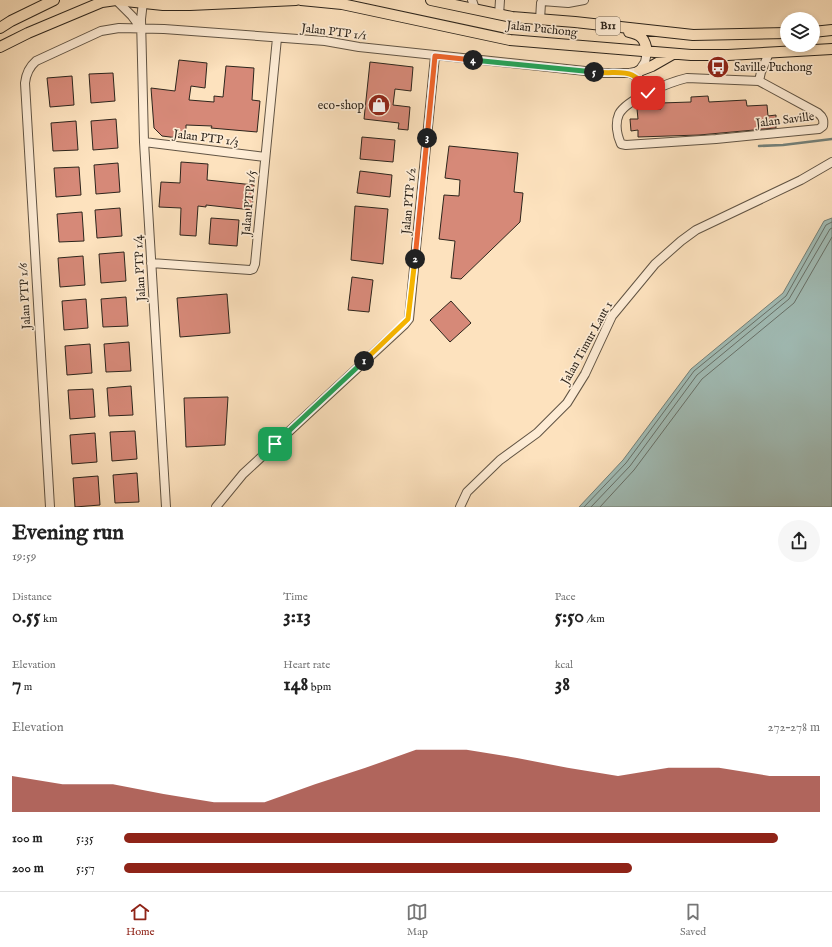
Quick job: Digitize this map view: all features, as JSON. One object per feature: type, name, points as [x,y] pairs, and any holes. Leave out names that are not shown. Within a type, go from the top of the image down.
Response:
[{"type":"main road","points":[[0,28],[54,0]]},
{"type":"main road","points":[[0,47],[28,33],[102,2],[116,0],[143,1],[162,5],[190,5],[296,0]]},
{"type":"main road","name":"Jalan Puchong","points":[[301,0],[342,4],[510,40],[673,54],[728,55],[832,49]]},
{"type":"main road","name":"Jalan Puchong","points":[[431,0],[474,5],[499,15],[693,35],[780,33]]},
{"type":"main road","points":[[0,19],[11,21]]},
{"type":"main road","points":[[575,22],[637,34],[646,42],[647,52]]},
{"type":"main road","points":[[820,31],[832,30]]},
{"type":"main road","points":[[635,72],[652,66],[673,54]]},
{"type":"street","points":[[116,0],[132,16],[141,28]]},
{"type":"street","points":[[499,15],[500,0]]},
{"type":"street","points":[[540,20],[542,1],[568,3],[584,0]]},
{"type":"street","name":"Jalan PTP 1/4","points":[[143,1],[141,28],[144,142],[166,507]]},
{"type":"street","name":"Jalan PTP 1/1","points":[[24,83],[31,66],[36,62],[101,30],[119,28],[141,28],[325,41],[359,47],[435,56],[604,73],[635,72]]},
{"type":"street","name":"Jalan PTP 1/5","points":[[151,263],[250,270],[253,268],[255,264],[277,38]]},
{"type":"street","points":[[647,52],[645,62],[635,72],[648,93]]},
{"type":"street","points":[[759,81],[769,53]]},
{"type":"street","name":"Jalan PTP 1/2","points":[[216,507],[244,474],[408,319],[410,314],[435,56]]},
{"type":"street","name":"Jalan Saville","points":[[687,78],[759,81],[818,113],[822,116],[824,121],[823,126],[819,129],[716,140],[626,145],[621,144],[617,130],[619,114],[630,102],[648,93],[670,82],[687,78]]},
{"type":"street","name":"Jalan PTP 1/6","points":[[24,83],[50,507]]},
{"type":"street","name":"Jalan PTP 1/3","points":[[144,142],[266,157]]},
{"type":"street","name":"Jalan Timur Laut 1","points":[[460,507],[467,492],[500,460],[537,433],[567,403],[585,374],[612,316],[660,260],[696,230],[795,183],[832,162]]},
{"type":"water","points":[[832,218],[832,507],[579,507],[623,460],[691,369],[783,293],[824,221]]},
{"type":"building","points":[[179,60],[207,63],[205,88],[191,86],[189,100],[214,102],[214,96],[223,97],[226,66],[254,68],[252,100],[260,101],[257,132],[211,128],[212,126],[186,125],[186,139],[162,136],[154,128],[151,88],[175,91]]},
{"type":"building","name":"eco-shop","points":[[370,62],[413,67],[411,91],[395,89],[393,105],[410,107],[408,130],[398,129],[399,123],[364,119]]},
{"type":"building","points":[[113,73],[115,101],[91,103],[89,74]]},
{"type":"building","points":[[72,76],[74,105],[50,107],[47,78]]},
{"type":"building","points":[[708,96],[709,102],[746,100],[747,106],[767,105],[768,116],[776,115],[776,128],[699,135],[638,137],[638,130],[631,131],[630,119],[638,119],[637,109],[661,109],[660,103],[691,102],[691,97]]},
{"type":"building","points":[[116,119],[118,148],[93,150],[91,121]]},
{"type":"building","points":[[76,121],[78,150],[53,151],[51,123]]},
{"type":"building","points":[[362,137],[395,140],[393,162],[360,159]]},
{"type":"building","points":[[449,146],[518,153],[514,192],[523,193],[520,222],[461,279],[451,278],[455,241],[439,239],[444,195],[459,196],[460,180],[445,178]]},
{"type":"building","points":[[181,162],[208,164],[207,180],[254,185],[252,210],[206,205],[206,207],[198,206],[196,236],[180,235],[181,208],[159,207],[161,182],[180,183]]},
{"type":"building","points":[[118,163],[120,192],[96,194],[94,165]]},
{"type":"building","points":[[79,167],[81,195],[56,197],[54,168]]},
{"type":"building","points":[[360,171],[392,175],[390,197],[357,193]]},
{"type":"building","points":[[355,206],[388,209],[383,264],[351,260]]},
{"type":"building","points":[[120,208],[122,236],[97,238],[95,210]]},
{"type":"building","points":[[82,212],[84,241],[59,242],[57,214]]},
{"type":"building","points":[[211,218],[239,220],[237,246],[209,244]]},
{"type":"building","points":[[124,252],[126,281],[101,283],[99,254]]},
{"type":"building","points":[[83,256],[85,285],[60,287],[58,258]]},
{"type":"building","points":[[352,277],[373,280],[369,312],[348,310]]},
{"type":"building","points":[[227,294],[230,333],[180,337],[177,298]]},
{"type":"building","points":[[126,297],[128,326],[103,327],[101,299]]},
{"type":"building","points":[[86,299],[88,328],[64,330],[62,301]]},
{"type":"building","points":[[451,301],[471,323],[450,342],[430,320]]},
{"type":"building","points":[[129,342],[131,371],[106,372],[104,344]]},
{"type":"building","points":[[90,344],[92,373],[67,375],[65,346]]},
{"type":"building","points":[[131,386],[133,415],[109,416],[107,388]]},
{"type":"building","points":[[93,389],[95,417],[70,419],[68,390]]},
{"type":"building","points":[[228,397],[225,445],[186,447],[184,398]]},
{"type":"building","points":[[135,431],[137,459],[112,461],[110,432]]},
{"type":"building","points":[[95,433],[97,462],[72,464],[70,435]]},
{"type":"building","points":[[137,473],[139,502],[115,503],[113,475]]},
{"type":"building","points":[[98,476],[100,505],[75,507],[73,478]]},
{"type":"waterway","points":[[759,146],[783,145],[832,139]]},
{"type":"place","name":"Saville Puchong","points":[[718,67]]},
{"type":"place","name":"eco-shop","points":[[379,105]]},
{"type":"route","points":[[275,444],[405,324],[408,319],[410,314],[435,56],[604,73],[630,73],[639,78],[648,93]]}]
